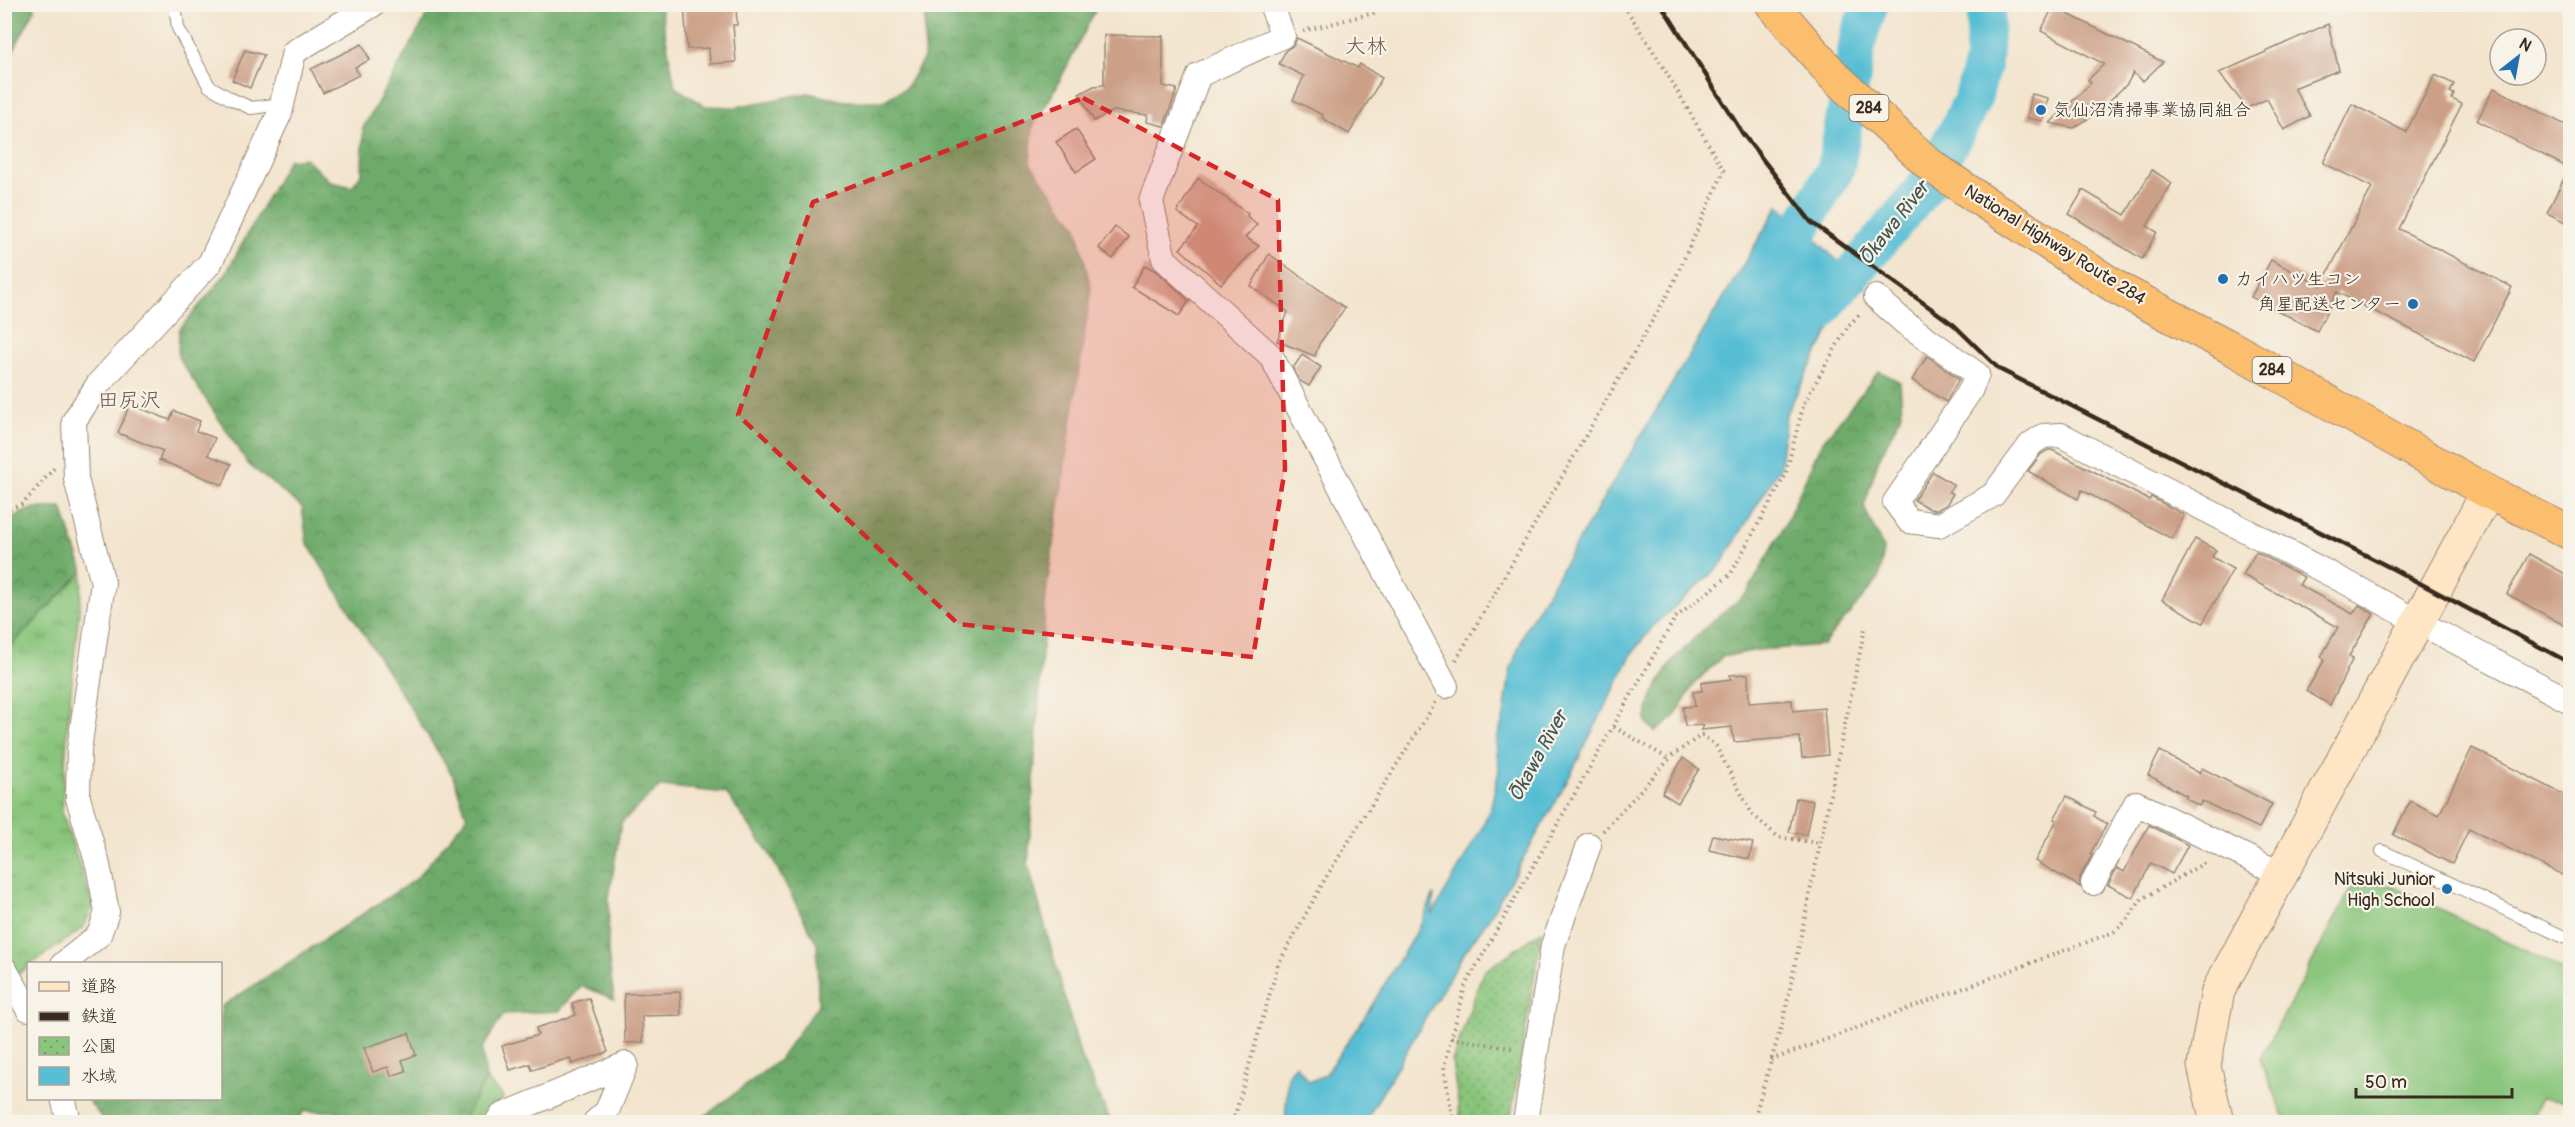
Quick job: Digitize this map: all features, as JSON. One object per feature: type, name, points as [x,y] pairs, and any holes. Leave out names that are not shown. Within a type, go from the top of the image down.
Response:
[{"type":"highway","name":"National Highway Route 284","points":[[1772,4],[1833,75],[1930,165],[1978,198],[2119,289],[2230,347],[2488,492],[2571,533]]},
{"type":"street","points":[[64,962],[99,935],[106,912],[98,865],[78,798],[78,750],[103,583],[76,479],[74,421],[99,384],[210,263],[280,113],[294,52],[374,4]]},
{"type":"street","points":[[1271,4],[1282,36],[1199,75],[1151,201],[1164,259],[1271,356],[1444,684]]},
{"type":"street","points":[[1876,297],[1905,323],[1977,374],[1970,391],[1895,502],[1910,521],[1939,525],[1993,495],[2031,444],[2043,436],[2061,435],[2571,701]]},
{"type":"street","points":[[2217,1122],[2204,1066],[2218,991],[2416,621],[2488,492]]},
{"type":"street","points":[[2093,883],[2136,803],[2281,874]]},
{"type":"street","points":[[1525,1122],[1553,945],[1589,845]]},
{"type":"street","points":[[4,968],[26,999]]},
{"type":"street","points":[[497,1122],[501,1116],[626,1064],[608,1112],[596,1122]]},
{"type":"street","points":[[64,1100],[69,1122]]},
{"type":"lane","points":[[175,4],[178,28],[209,86],[251,108],[282,104]]},
{"type":"lane","points":[[2382,852],[2571,940]]},
{"type":"path","points":[[1282,36],[1373,13],[1387,4]]},
{"type":"path","points":[[1233,1122],[1278,965],[1325,879],[1444,684],[1671,290],[1724,171],[1662,65],[1623,4]]},
{"type":"path","points":[[1453,1122],[1444,1067],[1465,986],[1675,618],[1730,575],[1785,476],[1804,404],[1848,326],[1876,297]]},
{"type":"path","points":[[4,511],[23,504],[75,443]]},
{"type":"path","points":[[1753,1122],[1784,1017],[1865,628]]},
{"type":"path","points":[[1614,727],[1670,759]]},
{"type":"path","points":[[1589,845],[1670,759],[1702,735],[1716,746],[1752,813],[1778,837],[1820,843]]},
{"type":"path","points":[[1772,1060],[2114,932],[2142,899],[2230,849]]},
{"type":"path","points":[[1451,1038],[1537,1053]]},
{"type":"highlighted area","points":[[1083,98],[1278,200],[1285,469],[1253,657],[958,624],[738,415],[813,202]]},
{"type":"green space","points":[[5,4],[33,5],[35,9],[5,67]]},
{"type":"green space","points":[[433,5],[660,5],[675,87],[705,106],[736,107],[808,93],[845,101],[883,101],[906,88],[924,58],[925,5],[1098,5],[1054,92],[1033,126],[1030,163],[1077,227],[1091,289],[1046,593],[1028,864],[1080,1054],[1111,1122],[697,1122],[779,1060],[818,1005],[817,944],[769,853],[726,793],[661,786],[621,823],[609,898],[608,952],[614,999],[582,986],[559,1011],[504,1014],[482,1049],[486,1079],[462,1122],[348,1122],[346,1112],[304,1111],[297,1122],[105,1122],[88,1100],[222,1100],[222,1006],[416,879],[467,817],[453,776],[307,543],[302,507],[249,465],[178,357],[179,330],[225,275],[288,160],[305,158],[331,182],[352,187],[362,173],[363,128]]},
{"type":"green space","points":[[1879,371],[1900,382],[1902,413],[1878,461],[1864,507],[1884,550],[1879,579],[1823,645],[1757,650],[1722,657],[1695,683],[1674,718],[1655,732],[1645,721],[1652,695],[1672,661],[1708,625],[1747,593],[1784,527],[1821,444]]},
{"type":"green space","points":[[34,508],[62,508],[83,571],[5,652],[5,520]]},
{"type":"green space","points":[[83,571],[68,720],[62,813],[93,906],[83,928],[34,962],[27,962],[27,968],[15,976],[5,958],[5,652]]},
{"type":"green space","points":[[2355,881],[2392,886],[2570,972],[2570,1103],[2541,1098],[2529,1122],[2287,1122],[2260,1060]]},
{"type":"green space","points":[[1542,931],[1510,1122],[1461,1122],[1452,1061],[1483,972]]},
{"type":"green space","points":[[486,1079],[503,1097],[493,1122],[462,1122]]},
{"type":"water","points":[[1779,205],[1866,288],[1854,292],[1835,319],[1786,414],[1780,467],[1720,566],[1654,625],[1633,652],[1564,787],[1489,918],[1460,959],[1365,1122],[1285,1122],[1288,1075],[1296,1065],[1309,1082],[1325,1075],[1366,1015],[1421,924],[1434,894],[1432,915],[1483,826],[1491,806],[1499,770],[1496,742],[1504,716],[1510,671],[1526,628]]},
{"type":"building","points":[[684,4],[736,4],[737,25],[733,25],[736,62],[710,64],[709,48],[687,49]]},
{"type":"building","points":[[2053,7],[2163,62],[2143,81],[2133,73],[2127,84],[2094,115],[2074,128],[2050,123],[2091,83],[2088,80],[2104,64],[2041,31]]},
{"type":"building","points":[[2328,24],[2339,70],[2294,88],[2310,116],[2284,130],[2267,99],[2247,108],[2219,73]]},
{"type":"building","points":[[1104,35],[1163,36],[1163,86],[1177,89],[1164,126],[1147,122],[1148,115],[1113,111],[1094,121],[1079,94],[1094,86],[1104,85]]},
{"type":"building","points":[[1297,38],[1358,68],[1360,64],[1382,78],[1349,134],[1322,118],[1323,115],[1293,100],[1304,76],[1279,64],[1286,50],[1294,45]]},
{"type":"building","points":[[362,44],[370,60],[355,67],[359,75],[323,93],[311,69]]},
{"type":"building","points":[[245,50],[264,55],[250,88],[232,80]]},
{"type":"building","points":[[2435,75],[2454,84],[2450,92],[2454,94],[2452,99],[2462,104],[2399,229],[2512,287],[2474,362],[2337,292],[2317,331],[2251,297],[2271,260],[2321,286],[2372,187],[2323,163],[2352,104],[2406,132]]},
{"type":"building","points":[[2494,88],[2571,128],[2571,225],[2547,213],[2569,168],[2477,121]]},
{"type":"building","points":[[2032,94],[2048,98],[2043,121],[2027,118]]},
{"type":"building","points":[[1076,129],[1096,159],[1076,172],[1056,142]]},
{"type":"building","points":[[2152,170],[2172,183],[2147,226],[2157,232],[2142,259],[2069,214],[2083,190],[2125,215]]},
{"type":"building","points":[[1198,178],[1248,214],[1247,216],[1257,225],[1245,237],[1259,246],[1221,284],[1180,249],[1198,227],[1177,212]]},
{"type":"building","points":[[1115,227],[1129,237],[1113,259],[1099,248]]},
{"type":"building","points":[[1269,254],[1345,308],[1319,344],[1315,356],[1277,341],[1288,312],[1251,286]]},
{"type":"building","points":[[1145,265],[1159,273],[1189,301],[1179,316],[1132,287]]},
{"type":"building","points":[[1302,355],[1321,367],[1309,386],[1300,381],[1293,368]]},
{"type":"building","points":[[1927,356],[1959,379],[1946,402],[1912,380]]},
{"type":"building","points":[[130,404],[170,420],[174,411],[200,421],[196,431],[215,438],[208,455],[231,464],[223,485],[159,460],[163,451],[118,433]]},
{"type":"building","points":[[2048,450],[2149,500],[2151,497],[2184,515],[2172,539],[2082,490],[2078,499],[2028,471],[2041,454]]},
{"type":"building","points":[[1933,472],[1954,485],[1949,491],[1953,494],[1946,505],[1936,510],[1914,500]]},
{"type":"building","points":[[2195,539],[2216,550],[2212,557],[2233,569],[2203,623],[2162,600]]},
{"type":"building","points":[[2256,552],[2304,577],[2299,585],[2353,614],[2359,605],[2374,614],[2349,656],[2353,658],[2330,705],[2306,691],[2325,659],[2321,657],[2338,627],[2243,575]]},
{"type":"building","points":[[2529,554],[2571,577],[2571,629],[2507,594]]},
{"type":"building","points":[[1748,674],[1749,703],[1792,700],[1793,711],[1824,708],[1828,755],[1802,758],[1800,737],[1734,742],[1732,727],[1701,730],[1704,725],[1685,726],[1683,707],[1695,706],[1693,692],[1702,691],[1701,683],[1731,679],[1730,675]]},
{"type":"building","points":[[2472,748],[2565,795],[2563,798],[2571,802],[2571,879],[2469,829],[2452,864],[2393,835],[2410,801],[2439,815]]},
{"type":"building","points":[[2160,751],[2199,773],[2202,768],[2272,804],[2259,828],[2202,801],[2199,806],[2185,798],[2187,796],[2148,775]]},
{"type":"building","points":[[1683,758],[1699,769],[1678,803],[1662,793]]},
{"type":"building","points":[[2067,796],[2096,812],[2094,816],[2107,824],[2080,877],[2080,887],[2035,861]]},
{"type":"building","points":[[1796,798],[1813,801],[1806,835],[1789,832]]},
{"type":"building","points":[[2149,825],[2188,845],[2172,874],[2151,863],[2133,898],[2108,885],[2117,868],[2124,872]]},
{"type":"building","points":[[1713,835],[1753,843],[1749,859],[1709,850]]},
{"type":"building","points":[[680,992],[681,1015],[642,1016],[643,1042],[625,1043],[624,994]]},
{"type":"building","points":[[589,998],[608,1052],[572,1064],[570,1058],[532,1070],[530,1064],[510,1070],[502,1046],[538,1035],[536,1028],[576,1015],[572,1003]]},
{"type":"building","points":[[409,1033],[416,1055],[402,1060],[406,1071],[391,1076],[388,1067],[373,1072],[364,1048]]},
{"type":"waterway","name":"Ōkawa River","points":[[1777,271],[1836,168],[1859,35],[1870,4]]},
{"type":"waterway","name":"Ōkawa River","points":[[1818,314],[1921,192],[1957,131],[1973,98],[1983,61],[1987,4]]},
{"type":"railway","points":[[1661,4],[1743,134],[1811,222],[1954,325],[1999,369],[2395,570],[2570,663]]},
{"type":"place","name":"気仙沼清掃事業協同組合","points":[[2041,110]]},
{"type":"place","name":"カイハツ生コン","points":[[2223,279]]},
{"type":"place","name":"角星配送センター","points":[[2413,304]]},
{"type":"place","name":"Nitsuki Junior High School","points":[[2447,889]]},
{"type":"district","name":"大林","points":[[1366,46]]},
{"type":"district","name":"田尻沢","points":[[129,400]]}]
